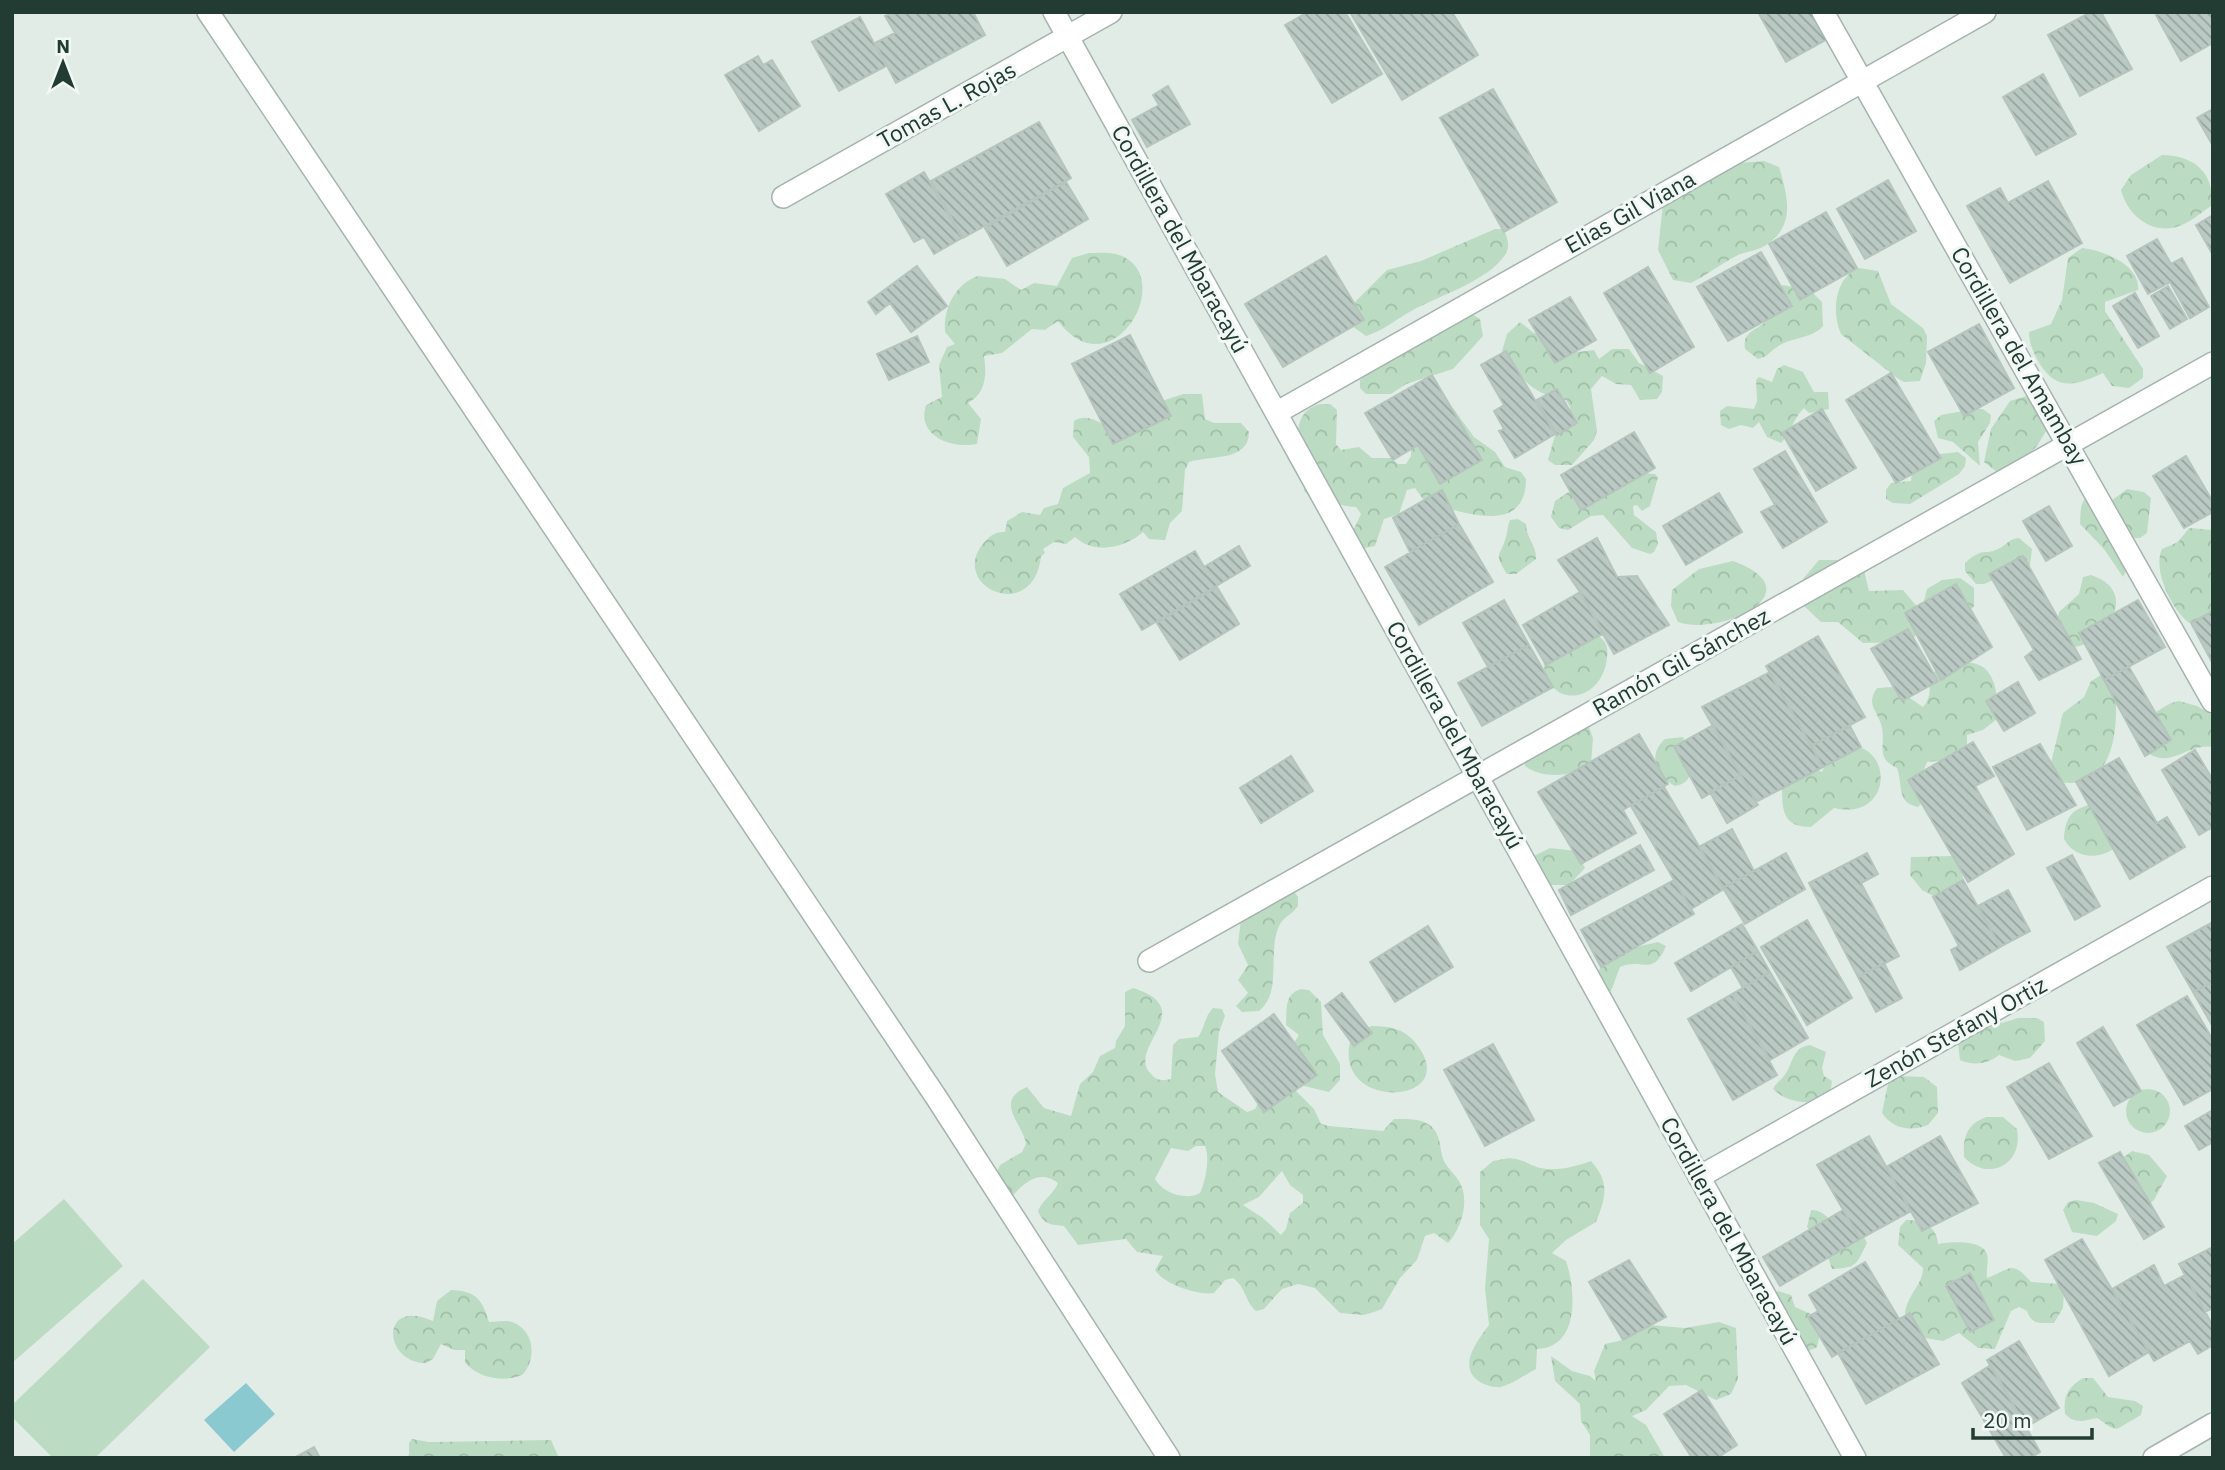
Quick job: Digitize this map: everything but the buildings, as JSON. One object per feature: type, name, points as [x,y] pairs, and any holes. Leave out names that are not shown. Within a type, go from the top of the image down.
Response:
[{"type":"street","points":[[208,12],[936,1097],[1169,1458]]},
{"type":"street","name":"Cordillera del Mbaracayú","points":[[1054,12],[1855,1458]]},
{"type":"street","name":"Tomas L. Rojas","points":[[783,197],[1111,12]]},
{"type":"street","name":"Cordillera del Amambay","points":[[1823,12],[2070,444],[2213,702]]},
{"type":"street","name":"Elias Gil Viana","points":[[1276,413],[1985,12]]},
{"type":"street","name":"Ramón Gil Sánchez","points":[[1149,961],[2213,363]]},
{"type":"street","name":"Zenón Stefany Ortiz","points":[[1699,1177],[2213,887]]},
{"type":"street","points":[[2154,1458],[2213,1424]]},
{"type":"green space","points":[[2162,155],[2183,158],[2200,168],[2206,175],[2212,194],[2211,206],[2173,228],[2153,227],[2144,222],[2130,209],[2121,190],[2131,175]]},
{"type":"green space","points":[[1764,161],[1779,167],[1785,187],[1786,217],[1778,235],[1766,245],[1738,255],[1691,283],[1673,280],[1658,250],[1663,204],[1714,165]]},
{"type":"green space","points":[[1495,229],[1504,229],[1508,248],[1498,264],[1488,272],[1413,310],[1373,334],[1366,336],[1352,326],[1350,307],[1387,270],[1421,261]]},
{"type":"green space","points":[[2082,248],[2119,260],[2133,273],[2137,281],[2138,290],[2105,302],[2105,311],[2143,369],[2143,378],[2129,388],[2112,386],[2103,373],[2074,383],[2058,381],[2050,377],[2031,346],[2029,332],[2051,324],[2062,300],[2068,258]]},
{"type":"green space","points":[[1089,253],[1116,254],[1134,265],[1142,282],[1141,302],[1132,322],[1118,337],[1099,344],[1079,340],[1058,321],[1045,330],[1032,329],[1002,353],[984,356],[982,389],[968,403],[981,419],[977,444],[957,444],[938,438],[926,425],[924,416],[926,405],[942,397],[939,365],[947,347],[955,344],[945,332],[946,315],[957,291],[978,276],[1005,279],[1021,290],[1034,283],[1057,286],[1072,258]]},
{"type":"green space","points":[[1859,268],[1878,271],[1891,304],[1923,328],[1927,336],[1926,363],[1920,381],[1904,382],[1897,378],[1841,334],[1836,316],[1837,296],[1845,279]]},
{"type":"green space","points":[[1783,285],[1810,290],[1822,302],[1823,326],[1758,359],[1745,349],[1746,338],[1768,319],[1765,312],[1769,295]]},
{"type":"green space","points":[[1465,310],[1480,319],[1483,336],[1453,369],[1406,384],[1391,394],[1366,394],[1360,388],[1360,380],[1388,358],[1406,328],[1413,322]]},
{"type":"green space","points":[[1520,322],[1534,333],[1552,334],[1569,353],[1594,350],[1599,359],[1612,349],[1629,349],[1639,363],[1663,376],[1662,392],[1657,399],[1640,400],[1631,385],[1616,384],[1602,376],[1591,389],[1597,431],[1594,440],[1572,465],[1555,465],[1548,460],[1555,435],[1569,423],[1570,407],[1566,400],[1545,394],[1528,384],[1502,351],[1507,334]]},
{"type":"green space","points":[[1784,365],[1803,372],[1814,392],[1828,392],[1829,409],[1809,413],[1804,408],[1781,443],[1767,437],[1759,422],[1753,428],[1741,425],[1729,429],[1721,425],[1720,411],[1727,406],[1754,409],[1757,401],[1756,380],[1759,377],[1772,382],[1777,369]]},
{"type":"green space","points":[[1183,394],[1202,394],[1205,419],[1214,423],[1241,423],[1249,432],[1247,442],[1236,453],[1189,462],[1185,470],[1182,511],[1170,523],[1165,540],[1149,539],[1143,532],[1127,542],[1109,547],[1091,546],[1075,537],[1066,544],[1054,542],[1043,549],[1045,553],[1041,556],[1035,577],[1024,589],[1011,594],[997,592],[985,585],[977,574],[975,561],[987,539],[1005,532],[1007,521],[1022,512],[1040,515],[1044,508],[1058,504],[1063,488],[1090,473],[1089,457],[1073,437],[1074,421],[1080,418],[1092,419],[1119,435],[1159,402]]},
{"type":"green space","points":[[2027,396],[2043,399],[2049,414],[2046,431],[2037,446],[2013,470],[1997,472],[1984,462],[1991,429],[2010,401]]},
{"type":"green space","points":[[1330,404],[1337,410],[1336,444],[1341,450],[1359,447],[1372,458],[1391,458],[1398,464],[1406,464],[1411,456],[1411,431],[1435,408],[1453,408],[1474,437],[1495,452],[1505,467],[1521,472],[1526,479],[1523,498],[1515,509],[1502,515],[1488,516],[1425,502],[1415,488],[1407,490],[1399,514],[1384,519],[1375,546],[1360,549],[1350,537],[1361,514],[1356,507],[1310,497],[1304,491],[1299,428],[1302,417],[1309,409]]},
{"type":"green space","points":[[1983,409],[1991,415],[1990,423],[1978,442],[1980,466],[1953,442],[1938,438],[1934,421],[1941,415]]},
{"type":"green space","points":[[1958,452],[1966,458],[1965,466],[1959,474],[1910,504],[1893,503],[1886,499],[1886,490],[1891,483],[1911,481],[1912,472],[1940,454]]},
{"type":"green space","points":[[1641,473],[1655,474],[1658,477],[1650,506],[1642,511],[1637,505],[1633,506],[1634,515],[1656,532],[1658,544],[1650,554],[1632,548],[1603,515],[1591,516],[1568,530],[1559,528],[1551,517],[1555,501],[1573,489]]},
{"type":"green space","points":[[2127,489],[2144,492],[2151,498],[2147,533],[2140,538],[2131,538],[2127,569],[2123,577],[2104,549],[2080,524],[2083,503],[2091,493],[2103,507]]},
{"type":"green space","points":[[1518,519],[1526,524],[1536,559],[1516,574],[1507,574],[1499,555],[1510,520]]},
{"type":"green space","points":[[2189,528],[2213,530],[2213,613],[2189,623],[2176,609],[2165,589],[2160,558],[2162,549],[2178,542]]},
{"type":"green space","points":[[2019,538],[2032,549],[2030,565],[1984,584],[1976,584],[1965,571],[1965,563],[1976,555],[1993,551]]},
{"type":"green space","points":[[1819,560],[1846,560],[1863,566],[1869,591],[1903,590],[1919,609],[1916,635],[1911,642],[1863,643],[1838,622],[1821,622],[1803,605],[1803,579]]},
{"type":"green space","points":[[1733,561],[1757,573],[1766,586],[1764,598],[1753,609],[1716,623],[1696,625],[1678,622],[1671,606],[1672,590],[1699,569]]},
{"type":"green space","points":[[2091,575],[2107,583],[2115,594],[2116,606],[2104,629],[2083,645],[2073,647],[2057,621],[2059,612],[2079,594],[2083,577]]},
{"type":"green space","points":[[1960,578],[1974,588],[1974,606],[1967,614],[1923,605],[1927,589],[1942,580]]},
{"type":"green space","points":[[1591,633],[1602,639],[1606,645],[1607,658],[1602,675],[1594,687],[1583,694],[1571,696],[1560,692],[1550,684],[1545,671],[1544,652]]},
{"type":"green space","points":[[1952,662],[1974,663],[1991,676],[1996,690],[1997,719],[1983,730],[1967,735],[1967,744],[1959,759],[1927,762],[1921,777],[1923,802],[1918,807],[1911,805],[1903,797],[1897,768],[1883,755],[1881,724],[1872,698],[1877,688],[1894,687],[1923,707],[1928,700],[1934,673]]},
{"type":"green space","points":[[2106,672],[2114,676],[2116,711],[2115,730],[2105,763],[2094,775],[2080,782],[2060,782],[2051,763],[2063,713],[2084,697],[2091,681]]},
{"type":"green space","points":[[2179,701],[2197,706],[2213,716],[2213,747],[2196,748],[2164,758],[2148,753],[2149,716]]},
{"type":"green space","points":[[1571,714],[1587,722],[1593,738],[1591,765],[1576,772],[1558,775],[1540,773],[1525,766],[1524,757],[1556,721]]},
{"type":"green space","points":[[1683,737],[1691,758],[1691,773],[1688,779],[1675,786],[1663,777],[1655,758],[1659,745],[1665,739]]},
{"type":"green space","points":[[1853,746],[1866,750],[1875,759],[1880,771],[1876,795],[1867,804],[1853,809],[1834,808],[1811,827],[1790,821],[1784,810],[1782,787],[1815,769],[1822,772],[1829,757]]},
{"type":"green space","points":[[2094,804],[2115,848],[2087,856],[2074,851],[2064,839],[2071,815],[2080,808]]},
{"type":"green space","points":[[1550,848],[1576,851],[1585,868],[1569,885],[1542,885],[1531,865],[1534,856]]},
{"type":"green space","points":[[1953,856],[1959,862],[1964,882],[1937,898],[1922,890],[1910,875],[1911,857]]},
{"type":"green space","points":[[1293,890],[1298,897],[1298,906],[1280,923],[1274,948],[1271,993],[1259,1011],[1242,1012],[1236,1006],[1248,993],[1238,980],[1248,965],[1238,944],[1242,910]]},
{"type":"green space","points":[[1658,942],[1666,946],[1656,961],[1647,965],[1620,967],[1611,991],[1603,992],[1596,978],[1605,963],[1621,953]]},
{"type":"green space","points":[[1133,988],[1152,997],[1161,1007],[1162,1018],[1147,1053],[1146,1064],[1151,1074],[1158,1079],[1171,1079],[1173,1045],[1179,1039],[1198,1037],[1213,1008],[1222,1009],[1225,1016],[1219,1032],[1215,1074],[1218,1092],[1247,1112],[1255,1109],[1259,1101],[1290,1085],[1314,1109],[1321,1124],[1383,1131],[1394,1119],[1427,1123],[1435,1130],[1444,1161],[1463,1190],[1463,1215],[1453,1237],[1448,1243],[1434,1233],[1425,1236],[1417,1260],[1400,1278],[1382,1309],[1364,1315],[1340,1313],[1315,1288],[1298,1284],[1282,1289],[1264,1309],[1256,1311],[1233,1278],[1225,1280],[1214,1293],[1200,1293],[1165,1280],[1155,1270],[1163,1256],[1137,1252],[1126,1239],[1078,1245],[1064,1226],[1048,1223],[1038,1211],[1058,1183],[1050,1179],[1043,1177],[1030,1181],[1007,1202],[987,1197],[1000,1165],[1022,1152],[1026,1144],[1013,1113],[1012,1099],[1027,1087],[1044,1108],[1071,1116],[1080,1084],[1093,1072],[1100,1056],[1115,1048],[1125,1026],[1125,992]],"holes":[[[1196,1146],[1205,1146],[1207,1157],[1206,1176],[1200,1193],[1182,1196],[1163,1188],[1155,1179],[1171,1148],[1188,1151]],[[1282,1171],[1290,1185],[1303,1195],[1303,1203],[1290,1213],[1286,1229],[1281,1235],[1263,1218],[1243,1205],[1259,1197]]]},
{"type":"green space","points":[[1301,989],[1309,990],[1321,1002],[1323,1035],[1340,1064],[1340,1080],[1329,1092],[1304,1086],[1291,1074],[1290,1049],[1299,1035],[1286,1025],[1287,1008],[1289,998]]},
{"type":"green space","points":[[2018,1018],[2037,1018],[2044,1022],[2045,1041],[2030,1058],[2015,1061],[1999,1055],[1980,1063],[1960,1060],[1958,1043],[1994,1019],[2002,1023]]},
{"type":"green space","points":[[1371,1026],[1398,1030],[1413,1040],[1427,1066],[1423,1080],[1411,1089],[1394,1092],[1376,1090],[1360,1080],[1350,1065],[1350,1042]]},
{"type":"green space","points":[[1810,1045],[1826,1052],[1822,1068],[1824,1076],[1832,1081],[1829,1101],[1799,1101],[1778,1094],[1773,1089],[1784,1076],[1799,1049]]},
{"type":"green space","points":[[1897,1076],[1924,1077],[1937,1087],[1938,1113],[1928,1125],[1902,1128],[1891,1123],[1882,1113],[1889,1079]]},
{"type":"green space","points":[[2148,1089],[2163,1096],[2170,1111],[2163,1126],[2148,1133],[2133,1126],[2126,1111],[2133,1096]]},
{"type":"green space","points":[[1986,1117],[2003,1117],[2017,1129],[2015,1152],[2010,1160],[1993,1169],[1973,1165],[1964,1157],[1967,1132]]},
{"type":"green space","points":[[2132,1151],[2149,1155],[2167,1176],[2154,1200],[2147,1206],[2121,1173],[2124,1157]]},
{"type":"green space","points":[[1509,1158],[1553,1169],[1591,1161],[1604,1183],[1604,1197],[1596,1222],[1566,1240],[1552,1253],[1566,1261],[1572,1287],[1573,1301],[1568,1328],[1561,1339],[1551,1346],[1537,1349],[1536,1369],[1510,1384],[1495,1387],[1480,1382],[1473,1376],[1469,1361],[1471,1353],[1489,1325],[1485,1289],[1489,1239],[1480,1225],[1480,1172],[1493,1161]]},
{"type":"green space","points":[[64,1199],[123,1266],[12,1363],[12,1244]]},
{"type":"green space","points":[[2076,1200],[2094,1203],[2118,1214],[2116,1221],[2097,1236],[2072,1232],[2063,1210],[2068,1202]]},
{"type":"green space","points":[[1811,1210],[1862,1234],[1867,1243],[1855,1264],[1832,1269],[1827,1254],[1807,1227]]},
{"type":"green space","points":[[1906,1220],[1918,1221],[1932,1228],[1938,1244],[1965,1243],[1984,1249],[1988,1257],[1987,1278],[2015,1268],[2031,1282],[2059,1284],[2064,1291],[2063,1308],[2054,1323],[2034,1321],[2027,1311],[2019,1307],[2011,1311],[1995,1349],[1978,1348],[1959,1333],[1943,1341],[1919,1337],[1905,1316],[1923,1268],[1898,1245],[1900,1227]]},
{"type":"green space","points":[[143,1279],[210,1347],[95,1458],[53,1458],[12,1417],[12,1405]]},
{"type":"green space","points":[[451,1290],[466,1292],[477,1298],[484,1307],[489,1322],[512,1322],[520,1326],[529,1338],[531,1346],[530,1362],[522,1375],[500,1379],[484,1375],[465,1363],[465,1350],[454,1350],[441,1344],[433,1359],[426,1363],[412,1360],[401,1353],[393,1333],[396,1324],[403,1317],[415,1316],[433,1321],[437,1301]]},
{"type":"green space","points":[[1778,1291],[1791,1295],[1795,1307],[1811,1314],[1821,1330],[1817,1347],[1801,1350],[1776,1339],[1772,1333],[1770,1319],[1773,1293]]},
{"type":"green space","points":[[1719,1322],[1736,1328],[1738,1379],[1731,1394],[1716,1400],[1686,1385],[1669,1386],[1646,1410],[1632,1416],[1646,1425],[1665,1458],[1590,1458],[1590,1435],[1581,1421],[1580,1404],[1555,1381],[1551,1356],[1572,1371],[1590,1376],[1596,1381],[1594,1371],[1605,1344],[1623,1340],[1632,1330],[1650,1325],[1685,1328]]},
{"type":"green space","points":[[2083,1378],[2093,1378],[2108,1397],[2135,1401],[2143,1406],[2141,1415],[2117,1429],[2097,1418],[2080,1421],[2072,1419],[2065,1414],[2066,1397],[2070,1389]]},
{"type":"green space","points":[[412,1439],[429,1442],[551,1440],[559,1458],[404,1458],[409,1455],[409,1443]]},
{"type":"water","points":[[246,1383],[275,1414],[234,1452],[204,1420]]}]
